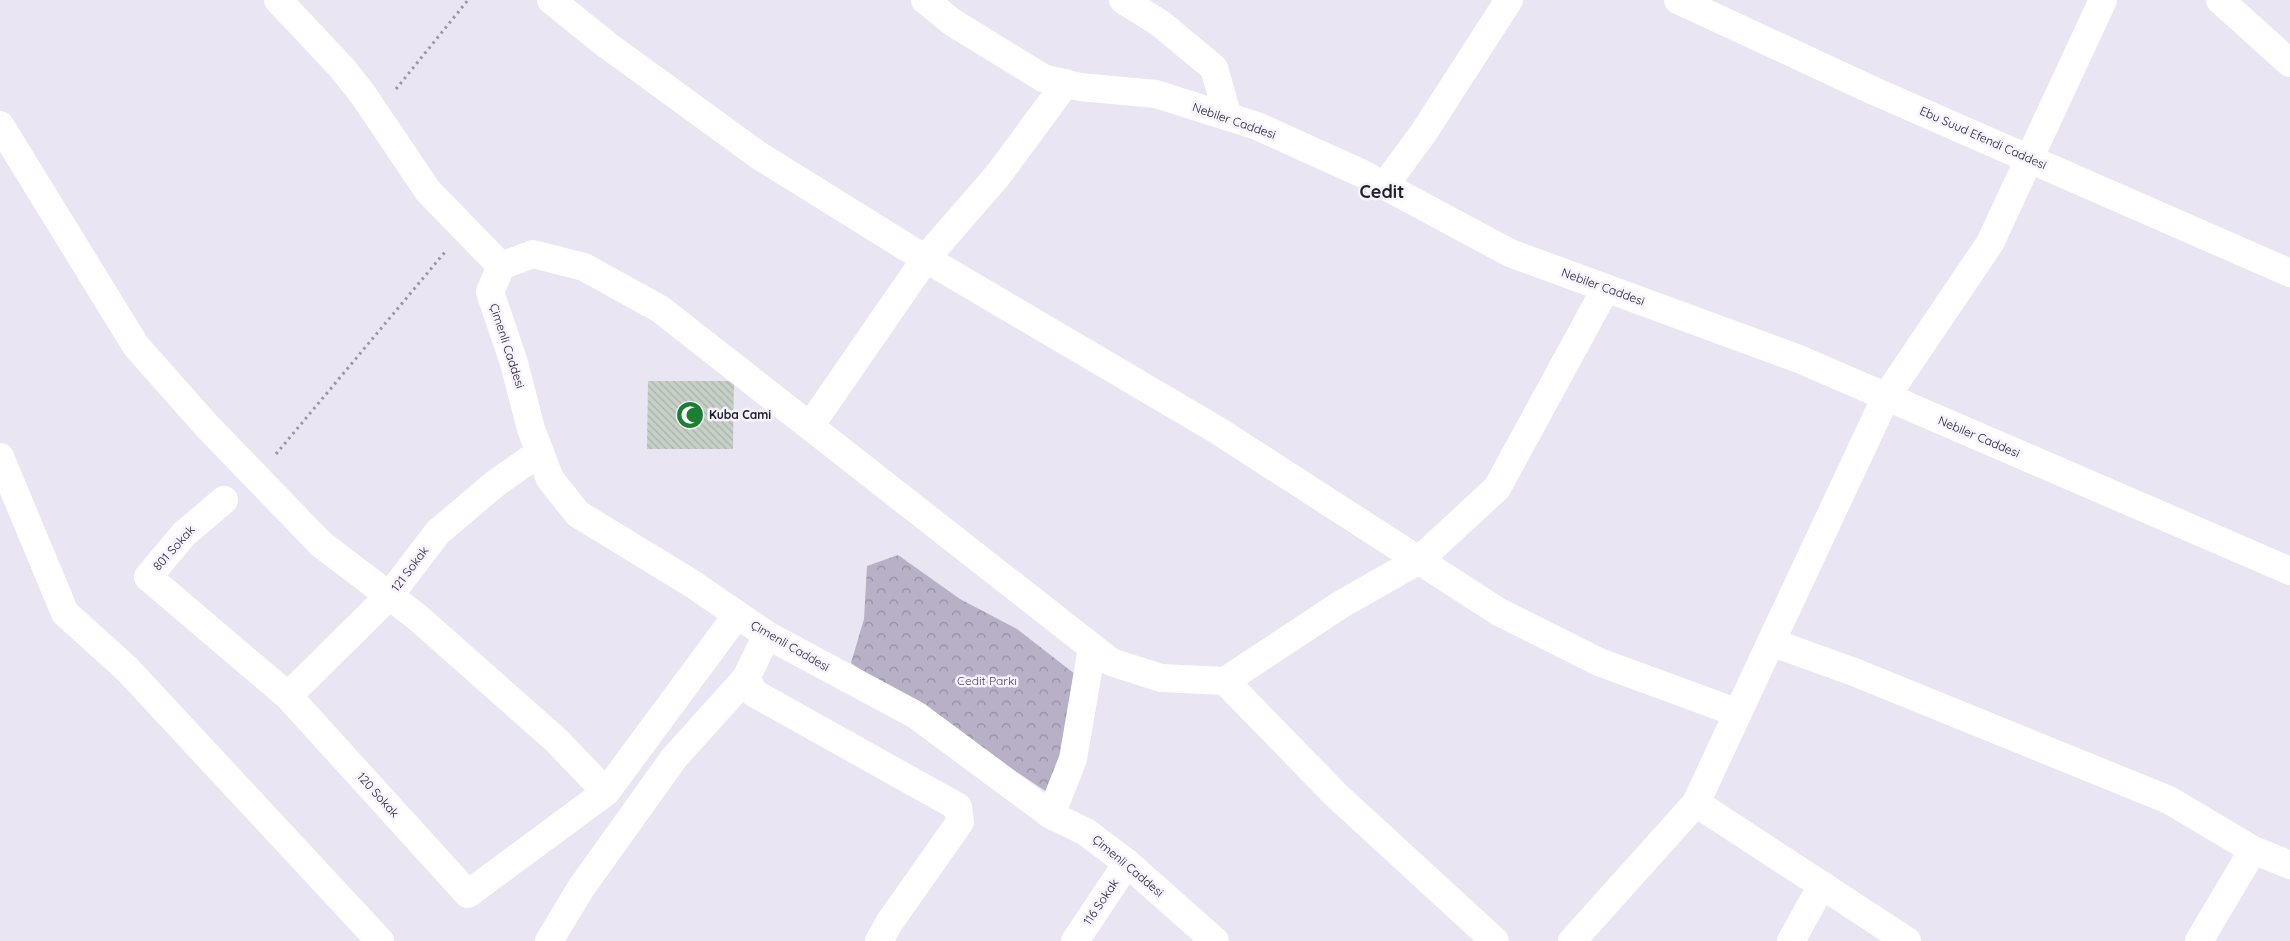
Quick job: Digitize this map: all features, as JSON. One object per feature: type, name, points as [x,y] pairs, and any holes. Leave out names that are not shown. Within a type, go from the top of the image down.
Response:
[{"type":"street","points":[[278,0],[342,68],[364,96],[428,191],[501,266],[533,254],[584,267],[660,308],[1110,662],[1161,678],[1224,681],[1340,605],[1419,560],[1497,488],[1606,288]]},
{"type":"street","points":[[550,0],[607,45],[758,155],[926,258],[1217,430],[1499,612],[1599,662],[1738,713]]},
{"type":"street","name":"Nebiler Caddesi","points":[[924,0],[952,22],[1043,78],[1080,87],[1156,94],[1257,126],[1385,185],[1510,253],[1799,359],[2290,571]]},
{"type":"street","points":[[1123,0],[1161,24],[1214,68],[1228,117]]},
{"type":"street","points":[[1385,185],[1424,132],[1509,0]]},
{"type":"street","name":"Ebu Suud Efendi Caddesi","points":[[1678,0],[1874,91],[2290,273]]},
{"type":"street","points":[[1572,941],[1696,803],[1886,397],[1990,242],[2103,0]]},
{"type":"street","points":[[2220,0],[2290,64]]},
{"type":"street","points":[[810,426],[926,258],[998,175],[1066,83]]},
{"type":"street","points":[[0,125],[136,346],[206,425],[321,544],[417,617],[556,740],[606,792],[737,615]]},
{"type":"street","name":"Çimenli Caddesi","points":[[501,266],[490,292],[514,363],[531,428],[550,480],[578,514],[691,584],[766,635],[916,715],[1051,815],[1086,832],[1128,862],[1215,941]]},
{"type":"street","name":"121 Sokak","points":[[288,696],[389,596],[438,532],[496,483],[540,452]]},
{"type":"street","points":[[0,457],[66,613],[127,669],[380,941]]},
{"type":"street","name":"801 Sokak","points":[[148,577],[184,534],[224,500]]},
{"type":"street","name":"120 Sokak","points":[[148,577],[288,696],[468,894],[606,792]]},
{"type":"street","points":[[549,941],[581,888],[674,758],[746,678],[766,635]]},
{"type":"street","points":[[1771,642],[1854,672],[2169,800],[2253,850],[2290,865]]},
{"type":"street","points":[[1051,815],[1073,759],[1092,648]]},
{"type":"street","points":[[746,678],[754,693],[958,807],[960,822],[889,923],[879,941]]},
{"type":"street","points":[[1224,681],[1336,795],[1495,941]]},
{"type":"street","points":[[1696,803],[1908,941]]},
{"type":"street","points":[[2199,941],[2253,850]]},
{"type":"street","name":"116 Sokak","points":[[1075,941],[1128,862]]},
{"type":"street","points":[[1791,941],[1822,885]]},
{"type":"path","points":[[375,115],[468,0]]},
{"type":"path","points":[[288,440],[465,229]]},
{"type":"green space","name":"Cedit Parkı","points":[[898,555],[960,599],[1017,629],[1080,678],[1050,794],[851,663],[864,619],[867,566]]},
{"type":"building","name":"Kuba Cami","points":[[648,381],[734,381],[733,449],[647,449]]},
{"type":"place","name":"Kuba Cami","points":[[690,415]]},
{"type":"district","name":"Cedit","points":[[1382,192]]}]
